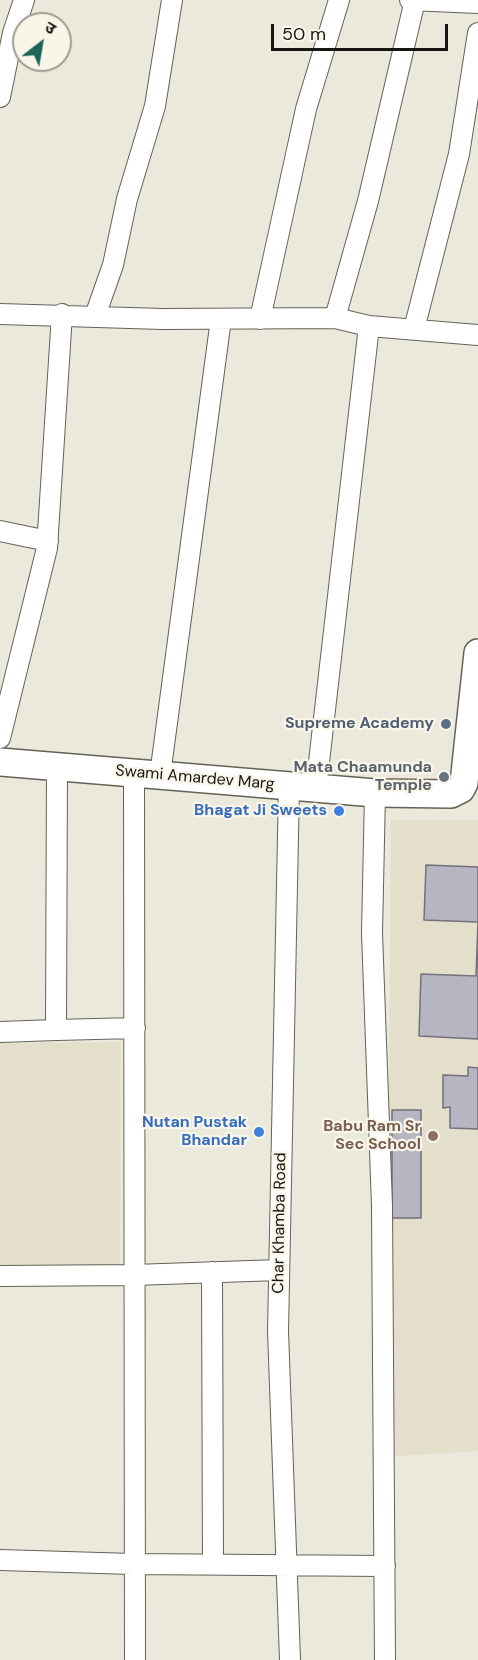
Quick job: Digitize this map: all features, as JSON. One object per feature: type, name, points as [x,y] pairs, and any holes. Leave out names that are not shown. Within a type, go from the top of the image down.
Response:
[{"type":"street","points":[[0,97],[13,33],[24,0]]},
{"type":"street","points":[[95,316],[113,265],[127,199],[155,106],[172,0]]},
{"type":"street","points":[[260,320],[306,109],[339,0]]},
{"type":"street","points":[[410,0],[478,3]]},
{"type":"street","points":[[335,318],[365,212],[415,0]]},
{"type":"street","points":[[414,329],[459,154],[478,33]]},
{"type":"street","points":[[0,314],[260,320],[335,318],[369,326],[478,335]]},
{"type":"street","points":[[0,738],[48,541],[62,314]]},
{"type":"street","points":[[135,1660],[133,1564],[135,1028],[147,774],[221,319]]},
{"type":"street","points":[[316,788],[369,326]]},
{"type":"street","points":[[0,531],[48,541]]},
{"type":"street","points":[[468,787],[478,653]]},
{"type":"street","name":"Swami Amardev Marg","points":[[0,762],[375,793],[451,794],[468,787]]},
{"type":"street","points":[[56,1030],[57,767]]},
{"type":"street","name":"Char Khamba Road","points":[[289,786],[278,1331],[290,1660]]},
{"type":"street","points":[[375,793],[372,933],[382,1206],[385,1660]]},
{"type":"street","points":[[0,1032],[135,1028]]},
{"type":"street","points":[[0,1276],[134,1275],[279,1270]]},
{"type":"street","points":[[212,1272],[213,1564]]},
{"type":"street","points":[[0,1560],[133,1564],[287,1563],[385,1566]]},
{"type":"shaded area","name":"Babu Ram Sr Sec School","points":[[391,820],[478,820],[478,1451],[386,1457]]},
{"type":"shaded area","points":[[121,1042],[120,1282],[0,1283],[0,1043]]},
{"type":"building","points":[[426,865],[478,867],[478,922],[424,920]]},
{"type":"building","points":[[478,922],[478,1039],[419,1036],[421,974],[476,976]]},
{"type":"building","points":[[468,1067],[478,1068],[478,1129],[450,1128],[450,1107],[443,1108],[443,1075],[468,1076]]},
{"type":"building","points":[[392,1110],[421,1110],[421,1218],[392,1218]]},
{"type":"place","name":"Supreme Academy","points":[[446,724]]},
{"type":"place","name":"Mata Chaamunda Temple","points":[[444,777]]},
{"type":"place","name":"Bhagat Ji Sweets","points":[[339,811]]},
{"type":"place","name":"Nutan Pustak Bhandar","points":[[259,1132]]},
{"type":"place","name":"Babu Ram Sr Sec School","points":[[433,1136]]}]
